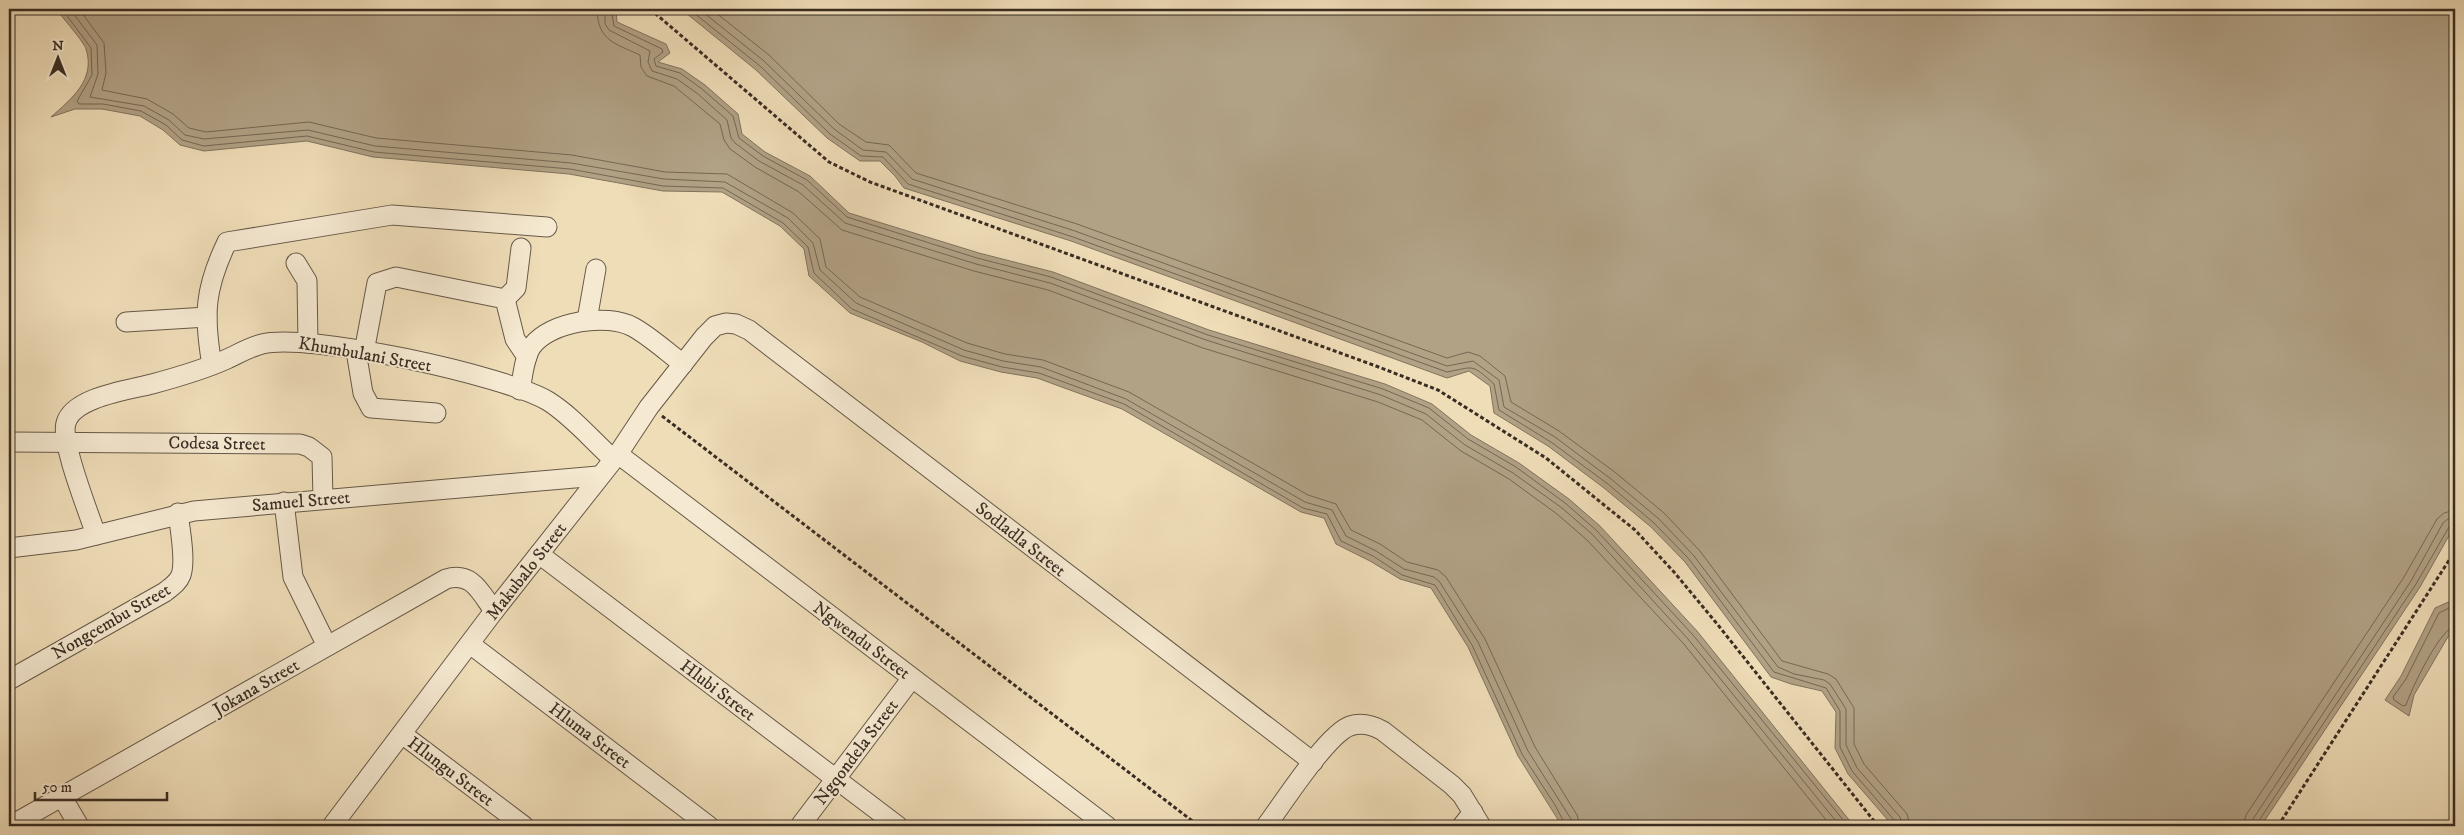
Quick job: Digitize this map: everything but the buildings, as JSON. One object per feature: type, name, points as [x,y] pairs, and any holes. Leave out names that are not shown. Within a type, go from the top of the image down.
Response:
[{"type":"street","points":[[212,365],[208,342],[207,318],[209,287],[227,242],[392,215],[547,227]]},
{"type":"street","points":[[505,299],[516,288],[521,248]]},
{"type":"street","points":[[296,263],[307,281],[308,343]]},
{"type":"street","points":[[587,320],[596,269]]},
{"type":"street","points":[[436,413],[371,408],[363,392],[360,352],[377,283],[396,277],[505,299]]},
{"type":"street","points":[[505,299],[514,339],[527,357]]},
{"type":"street","points":[[126,322],[207,318]]},
{"type":"street","points":[[520,390],[527,357],[533,345],[546,335],[575,322],[587,320],[612,321],[633,327],[683,364]]},
{"type":"street","name":"Makubalo Street","points":[[335,825],[494,611],[615,456],[649,407],[715,326],[726,323]]},
{"type":"street","name":"Sodladla Street","points":[[726,323],[736,324],[749,330],[1313,762]]},
{"type":"street","name":"Khumbulani Street","points":[[66,441],[65,424],[68,417],[84,403],[190,373],[262,344],[298,341],[451,369],[520,390],[548,401],[615,456]]},
{"type":"street","points":[[9,442],[66,441],[96,535]]},
{"type":"street","name":"Codesa Street","points":[[66,441],[300,444],[309,447],[322,457],[324,463],[323,499]]},
{"type":"street","name":"Ngwendu Street","points":[[615,456],[1107,826]]},
{"type":"street","name":"Samuel Street","points":[[9,548],[56,544],[178,513],[284,502],[598,476]]},
{"type":"street","points":[[284,502],[293,577],[327,646]]},
{"type":"street","name":"Nongcembu Street","points":[[10,676],[165,592],[176,583],[181,577],[183,567],[178,513]]},
{"type":"street","name":"Hlubi Street","points":[[539,554],[898,826]]},
{"type":"street","name":"Jokana Street","points":[[10,826],[446,579],[456,576],[470,580],[494,611]]},
{"type":"street","name":"Hluma Street","points":[[470,644],[709,826]]},
{"type":"street","name":"Ngqondela Street","points":[[800,826],[912,678]]},
{"type":"street","points":[[1266,826],[1313,762],[1339,733],[1348,727],[1360,724],[1372,725],[1392,738],[1452,785],[1472,822]]},
{"type":"street","name":"Hlungu Street","points":[[402,734],[524,826]]},
{"type":"street","points":[[62,797],[79,826]]},
{"type":"path","points":[[650,9],[829,162],[870,182],[1438,390],[1546,458],[1635,530],[1674,572],[1878,826]]},
{"type":"path","points":[[649,407],[1199,826]]},
{"type":"path","points":[[2278,826],[2455,551]]},
{"type":"water","points":[[56,9],[616,9],[617,22],[666,44],[670,53],[658,62],[682,69],[705,85],[738,114],[742,134],[765,152],[810,176],[849,213],[979,253],[1053,272],[1209,330],[1385,384],[1432,404],[1471,435],[1519,463],[1569,499],[1600,526],[1697,631],[1854,826],[1562,826],[1518,756],[1468,647],[1431,588],[1400,579],[1336,544],[1324,518],[1301,512],[1122,409],[1037,378],[1001,372],[960,361],[922,342],[850,313],[809,276],[804,249],[780,226],[722,192],[663,191],[569,174],[373,157],[307,141],[204,151],[180,145],[163,130],[140,116],[102,109],[75,109],[51,117],[74,96],[85,79],[88,70],[86,49]]},
{"type":"water","points":[[681,9],[2455,9],[2455,525],[2420,587],[2261,826],[1893,826],[1848,774],[1835,748],[1836,712],[1822,691],[1771,677],[1685,562],[1651,527],[1604,488],[1548,446],[1494,413],[1490,386],[1469,371],[1447,378],[1071,241],[904,188],[880,161],[860,161],[827,138],[756,70]]},
{"type":"water","points":[[2455,599],[2455,630],[2449,635],[2414,695],[2409,716],[2385,700],[2401,676],[2435,608]]}]
